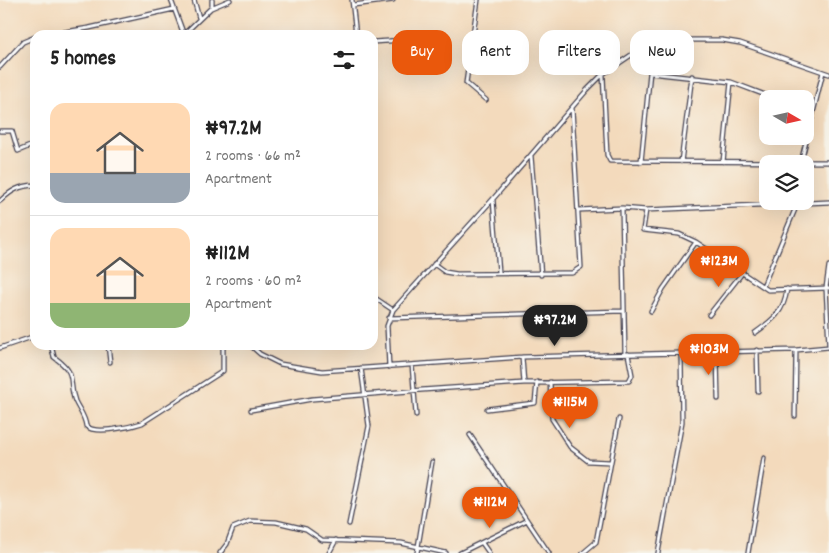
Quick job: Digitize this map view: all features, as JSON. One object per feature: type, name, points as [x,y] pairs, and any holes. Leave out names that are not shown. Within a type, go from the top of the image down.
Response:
[{"type":"street","points":[[171,0],[182,30]]},
{"type":"street","points":[[194,0],[199,18]]},
{"type":"street","points":[[212,0],[212,8]]},
{"type":"street","points":[[188,30],[199,18],[212,8],[230,0]]},
{"type":"street","points":[[352,0],[356,30]]},
{"type":"street","points":[[354,5],[393,0]]},
{"type":"street","points":[[478,0],[466,83],[486,100]]},
{"type":"street","points":[[77,30],[174,9]]},
{"type":"street","points":[[0,67],[23,42],[30,39]]},
{"type":"street","points":[[694,40],[722,40],[740,43],[829,74]]},
{"type":"street","points":[[378,42],[392,41]]},
{"type":"street","points":[[814,106],[823,72]]},
{"type":"street","points":[[389,367],[386,332],[393,310],[602,75]]},
{"type":"street","points":[[603,75],[608,159],[614,162],[759,162]]},
{"type":"street","points":[[642,162],[650,75]]},
{"type":"street","points":[[678,75],[731,82],[759,93]]},
{"type":"street","points":[[681,162],[692,76]]},
{"type":"street","points":[[723,162],[731,82]]},
{"type":"street","points":[[434,264],[450,274],[500,272],[541,275],[572,273],[581,267],[572,107]]},
{"type":"street","points":[[0,131],[12,131],[18,151],[30,146]]},
{"type":"street","points":[[531,156],[541,275]]},
{"type":"street","points":[[814,162],[829,162]]},
{"type":"street","points":[[0,201],[10,191],[18,187],[30,186]]},
{"type":"street","points":[[493,199],[500,272]]},
{"type":"street","points":[[814,203],[829,202]]},
{"type":"street","points":[[579,210],[622,208],[646,210],[759,204]]},
{"type":"street","points":[[251,410],[312,399],[366,396],[414,390],[537,382],[629,381],[632,375],[626,354],[622,208]]},
{"type":"street","points":[[646,210],[643,230],[679,234],[696,242],[744,272],[768,290],[828,288]]},
{"type":"street","points":[[763,286],[795,210]]},
{"type":"street","points":[[651,311],[663,289],[696,242]]},
{"type":"street","points":[[256,350],[280,364],[322,371],[522,357],[796,350],[829,347],[829,266]]},
{"type":"street","points":[[709,315],[744,272]]},
{"type":"street","points":[[754,333],[782,310],[787,289]]},
{"type":"street","points":[[378,300],[393,310]]},
{"type":"street","points":[[389,318],[624,311]]},
{"type":"street","points":[[0,348],[30,338]]},
{"type":"street","points":[[52,350],[54,357],[61,362],[72,377],[75,400],[84,417],[86,426],[96,431],[129,427],[142,423],[223,371],[223,350]]},
{"type":"street","points":[[109,350],[110,362]]},
{"type":"street","points":[[757,350],[758,391]]},
{"type":"street","points":[[796,350],[796,416]]},
{"type":"street","points":[[717,352],[718,399]]},
{"type":"street","points":[[658,553],[682,422],[681,353]]},
{"type":"street","points":[[522,357],[524,383]]},
{"type":"street","points":[[412,365],[416,415]]},
{"type":"street","points":[[349,524],[369,426],[361,368]]},
{"type":"street","points":[[486,409],[535,403],[537,382]]},
{"type":"street","points":[[550,382],[552,419],[570,446],[588,461],[610,462]]},
{"type":"street","points":[[584,553],[596,542],[619,419]]},
{"type":"street","points":[[470,435],[549,553]]},
{"type":"street","points":[[748,553],[764,458]]},
{"type":"street","points":[[417,553],[432,462]]},
{"type":"street","points":[[460,553],[527,520]]},
{"type":"street","points":[[220,553],[227,544],[233,528],[250,521],[291,525],[306,529],[320,539],[419,546],[446,553]]},
{"type":"street","points":[[329,553],[337,539]]},
{"type":"street","points":[[482,542],[489,553]]}]
